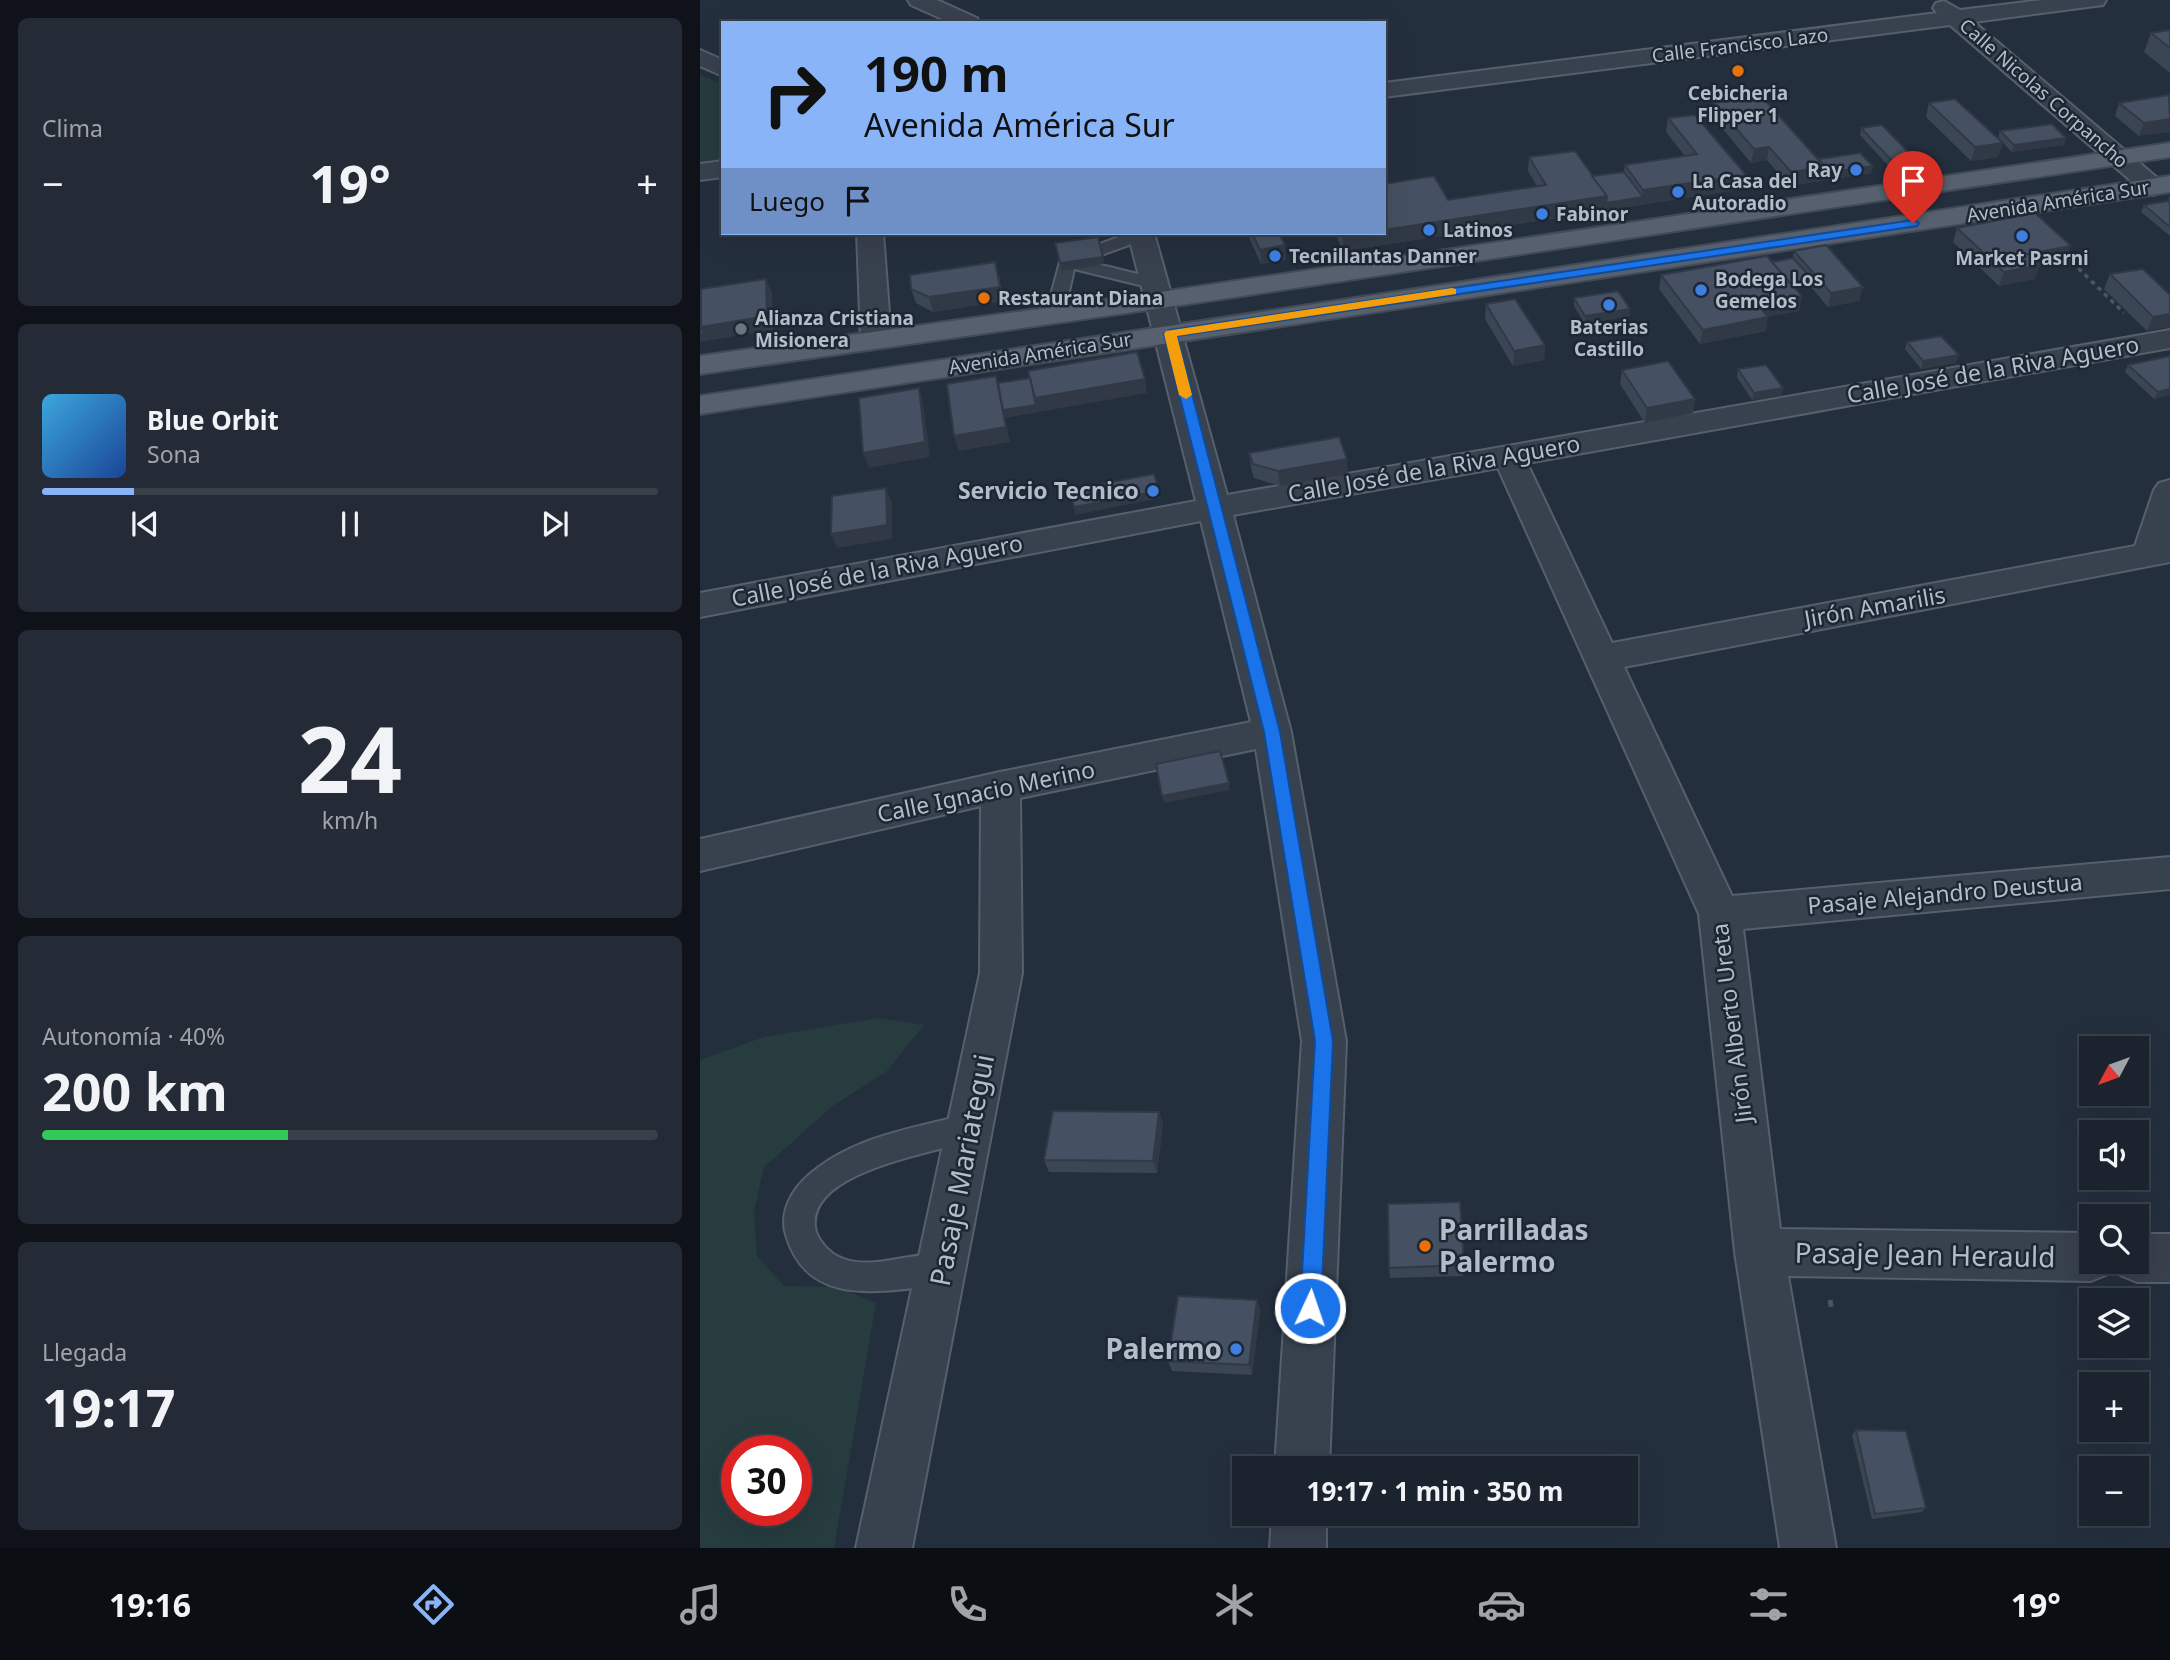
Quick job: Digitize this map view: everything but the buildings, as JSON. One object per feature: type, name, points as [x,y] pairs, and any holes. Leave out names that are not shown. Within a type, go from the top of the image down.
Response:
[{"type":"main road","name":"Avenida América Sur","points":[[700,405],[1162,306],[2170,150]]},
{"type":"main road","name":"Avenida América Sur","points":[[700,365],[1055,314],[1162,306],[2018,208],[2162,186]]},
{"type":"street","points":[[919,0],[965,21]]},
{"type":"street","name":"Calle Nicolas Corpancho","points":[[1934,0],[2119,158],[2162,186]]},
{"type":"street","name":"Calle Francisco Lazo","points":[[1386,90],[2095,0]]},
{"type":"street","points":[[700,57],[721,68]]},
{"type":"street","points":[[700,172],[721,169]]},
{"type":"street","points":[[870,235],[876,339]]},
{"type":"street","points":[[1142,235],[1272,732],[1324,1041],[1303,1456]]},
{"type":"street","name":"Calle José de la Riva Aguero","points":[[700,605],[1214,508],[2162,340]]},
{"type":"street","name":"Jirón Alberto Ureta","points":[[1508,456],[1720,914],[1759,1252],[1808,1548]]},
{"type":"street","name":"Jirón Amarilis","points":[[1601,658],[2159,554],[2170,490]]},
{"type":"street","name":"Calle Ignacio Merino","points":[[700,855],[1000,787],[1272,732]]},
{"type":"street","name":"Pasaje Mariategui","points":[[884,1548],[1002,973],[1000,787]]},
{"type":"street","name":"Pasaje Alejandro Deustua","points":[[1720,914],[2170,873]]},
{"type":"street","name":"Pasaje Jean Herauld","points":[[1759,1252],[2079,1257]]},
{"type":"street","points":[[2149,1258],[2170,1258]]},
{"type":"street","points":[[1298,1548],[1299,1526]]},
{"type":"lane","points":[[1067,262],[1136,235]]},
{"type":"lane","points":[[1067,262],[1162,306]]},
{"type":"lane","points":[[1055,314],[1067,262]]},
{"type":"lane","points":[[942,1270],[850,1276],[828,1269],[812,1256],[799,1228],[803,1204],[820,1184],[868,1154],[969,1128]]},
{"type":"path","points":[[2018,208],[2162,340]]},
{"type":"green space","points":[[700,74],[721,84],[721,161],[700,163]]},
{"type":"green space","points":[[877,1018],[924,1025],[886,1072],[834,1105],[764,1167],[754,1211],[757,1256],[784,1286],[838,1287],[876,1303],[834,1548],[700,1548],[700,1060],[764,1037]]},
{"type":"slow traffic","points":[[1186,395],[1170,334],[1452,292]]},
{"type":"place","name":"Cebicheria Flipper 1","points":[[1738,71]]},
{"type":"place","name":"Ray","points":[[1856,170]]},
{"type":"place","name":"La Casa del Autoradio","points":[[1678,192]]},
{"type":"place","name":"Fabinor","points":[[1542,214]]},
{"type":"place","name":"Latinos","points":[[1429,230]]},
{"type":"place","name":"Market Pasrni","points":[[2022,236]]},
{"type":"place","name":"Tecnillantas Danner","points":[[1275,256]]},
{"type":"place","name":"Bodega Los Gemelos","points":[[1701,290]]},
{"type":"place","name":"Restaurant Diana","points":[[984,298]]},
{"type":"place","name":"Baterias Castillo","points":[[1609,305]]},
{"type":"place","name":"Alianza Cristiana Misionera","points":[[741,329]]},
{"type":"place","name":"Servicio Tecnico","points":[[1153,491]]},
{"type":"place","name":"Parrilladas Palermo","points":[[1425,1246]]},
{"type":"place","name":"Palermo","points":[[1236,1349]]},
{"type":"route","points":[[1310,1308],[1324,1041],[1272,732],[1170,334],[1913,223]]}]
